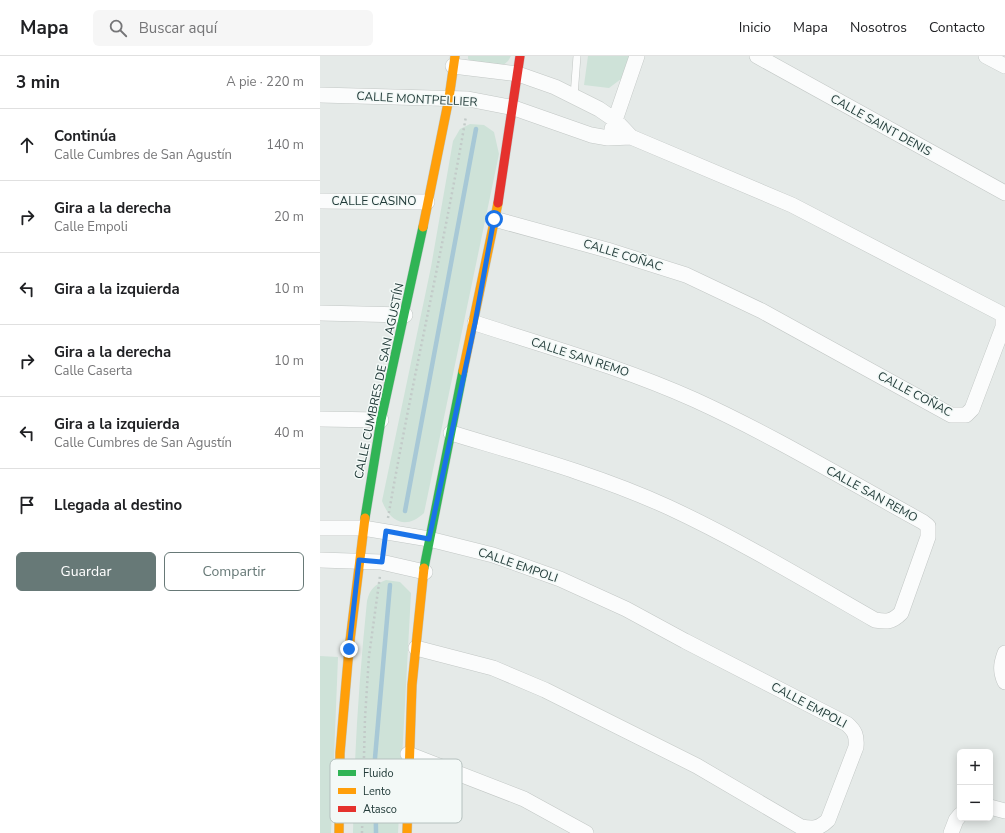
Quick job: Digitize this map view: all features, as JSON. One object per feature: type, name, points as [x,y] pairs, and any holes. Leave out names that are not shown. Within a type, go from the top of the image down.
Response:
[{"type":"street","points":[[408,759],[416,648],[429,539],[475,323],[514,108],[520,56]]},
{"type":"street","points":[[608,138],[637,56]]},
{"type":"street","name":"CALLE SAINT DENIS","points":[[756,56],[1005,193]]},
{"type":"street","points":[[986,56],[1005,66]]},
{"type":"street","name":"CALLE COÑAC","points":[[454,61],[518,74],[574,96],[599,109],[615,120],[630,137]]},
{"type":"street","name":"CALLE CUMBRES DE SAN AGUSTÍN","points":[[340,759],[349,649],[363,528],[381,420],[405,315],[449,98],[454,61]]},
{"type":"street","name":"CALLE MONTPELLIER","points":[[320,95],[468,99],[514,108]]},
{"type":"street","name":"CALLE COÑAC","points":[[494,219],[608,250],[686,275],[762,311],[951,415],[966,415],[972,409],[1003,327],[1003,317],[1000,313],[792,205],[630,137],[608,138],[591,135],[514,108]]},
{"type":"street","name":"CALLE CASINO","points":[[320,201],[427,202]]},
{"type":"street","points":[[320,313],[405,315]]},
{"type":"street","name":"CALLE SAN REMO","points":[[451,433],[591,476],[668,507],[753,551],[875,620],[886,622],[894,620],[901,613],[928,537],[928,526],[923,522],[771,438],[696,400],[626,372],[475,323]]},
{"type":"street","points":[[320,420],[381,420]]},
{"type":"street","name":"CALLE EMPOLI","points":[[320,528],[363,528],[429,539],[501,558],[560,579],[626,609],[847,724],[854,730],[857,738],[856,747],[828,820],[822,826],[812,829],[801,827],[697,766],[545,690],[493,668],[416,648]]},
{"type":"street","points":[[320,560],[359,560],[382,562],[424,572]]},
{"type":"street","points":[[1005,653],[1001,673],[1005,682]]},
{"type":"street","points":[[408,754],[421,759]]},
{"type":"street","points":[[462,775],[524,799],[586,833]]},
{"type":"street","points":[[993,808],[1005,811]]},
{"type":"street","points":[[951,833],[957,819]]},
{"type":"street","name":"CALLE CUMBRES DE SAN AGUSTÍN","points":[[339,823],[339,833]]},
{"type":"street","points":[[407,823],[407,833]]},
{"type":"lane","points":[[574,96],[577,56]]},
{"type":"path","points":[[386,531],[419,355],[436,281],[468,99]]},
{"type":"path","points":[[364,759],[369,656],[382,562]]},
{"type":"path","points":[[362,823],[362,833]]},
{"type":"green space","points":[[468,56],[511,56],[501,67],[479,66],[468,59]]},
{"type":"green space","points":[[588,56],[630,56],[625,76],[609,88],[584,85]]},
{"type":"green space","points":[[470,124],[484,125],[494,132],[499,154],[424,513],[411,521],[399,521],[394,519],[389,514],[382,501],[431,267],[453,141],[460,129]]},
{"type":"green space","points":[[386,580],[400,582],[411,593],[402,759],[355,759],[367,601],[373,588]]},
{"type":"green space","points":[[320,656],[338,657],[334,759],[330,759],[331,833],[320,833]]},
{"type":"green space","points":[[353,823],[399,823],[398,833],[353,833]]},
{"type":"waterway","points":[[405,511],[476,129]]},
{"type":"waterway","points":[[375,759],[390,585]]},
{"type":"waterway","points":[[376,823],[376,833]]},
{"type":"traffic: fast","points":[[365,518],[381,420],[423,227]]},
{"type":"traffic: fast","points":[[424,568],[463,371]]},
{"type":"traffic: slow","points":[[423,227],[449,98],[455,56]]},
{"type":"traffic: slow","points":[[463,371],[498,203]]},
{"type":"traffic: slow","points":[[340,759],[349,649],[365,518]]},
{"type":"traffic: slow","points":[[410,759],[412,685],[424,568]]},
{"type":"traffic: slow","points":[[339,823],[339,833]]},
{"type":"traffic: slow","points":[[407,823],[407,833]]},
{"type":"traffic: jam","points":[[498,203],[520,56]]},
{"type":"route","points":[[349,649],[359,560],[382,562],[386,531],[429,539],[475,323],[494,219]]}]
